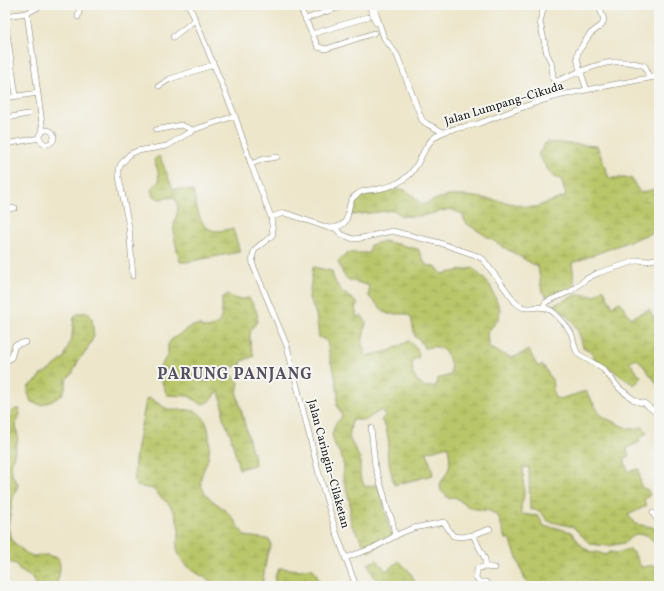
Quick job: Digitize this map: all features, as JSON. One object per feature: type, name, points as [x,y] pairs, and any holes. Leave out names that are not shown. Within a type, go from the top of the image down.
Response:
[{"type":"street","points":[[5,16],[27,13],[42,5]]},
{"type":"street","points":[[78,17],[79,11],[84,5]]},
{"type":"street","points":[[189,5],[235,116],[271,217],[284,213],[323,227],[335,228],[341,234],[353,238],[362,238],[392,231],[440,243],[483,259],[520,307],[543,307],[555,313],[568,329],[578,354],[603,369],[620,389],[638,402],[644,403],[659,415]]},
{"type":"street","points":[[299,5],[318,47],[326,49],[374,33]]},
{"type":"street","points":[[305,19],[346,5]]},
{"type":"street","points":[[369,5],[379,31],[397,55],[422,120],[443,132]]},
{"type":"street","points":[[373,5],[383,35]]},
{"type":"street","points":[[547,5],[543,10],[540,22],[547,54],[551,62],[556,97]]},
{"type":"street","points":[[587,90],[577,57],[578,52],[590,34],[602,26],[604,20],[599,5]]},
{"type":"street","points":[[27,13],[43,131],[40,134],[40,138]]},
{"type":"street","points":[[312,34],[368,17]]},
{"type":"street","points":[[5,19],[16,96]]},
{"type":"street","points":[[172,37],[195,20]]},
{"type":"street","points":[[554,82],[597,64],[616,61],[645,66],[649,78]]},
{"type":"street","points":[[159,86],[170,79],[213,65]]},
{"type":"street","name":"Jalan Lumpang–Cikuda","points":[[335,228],[344,224],[348,217],[354,197],[361,191],[379,189],[400,182],[408,177],[418,163],[429,142],[443,132],[475,124],[556,97],[649,78],[659,78]]},
{"type":"street","points":[[5,98],[38,93]]},
{"type":"street","points":[[5,118],[28,114]]},
{"type":"street","points":[[133,276],[129,227],[119,177],[119,169],[121,164],[130,154],[167,146],[193,130],[235,116]]},
{"type":"street","points":[[156,130],[181,125],[193,130]]},
{"type":"street","points":[[40,138],[42,142],[46,144],[50,143],[53,139],[53,134],[50,131],[43,131]]},
{"type":"street","points":[[5,144],[40,138]]},
{"type":"street","points":[[251,164],[264,159],[277,157]]},
{"type":"street","points":[[5,210],[15,208]]},
{"type":"street","name":"Jalan Caringin–Cilaketan","points":[[271,217],[273,234],[254,250],[252,258],[253,264],[287,346],[310,444],[336,532],[356,586]]},
{"type":"street","points":[[543,307],[545,302],[571,290],[586,279],[598,273],[639,260],[646,261],[659,258]]},
{"type":"street","points":[[5,362],[11,358],[15,345],[26,342]]},
{"type":"street","points":[[371,428],[375,466],[392,520],[395,535]]},
{"type":"street","points":[[653,513],[659,523]]},
{"type":"street","points":[[345,558],[373,548],[395,535],[414,528],[444,522],[453,536],[462,537],[490,529]]},
{"type":"street","points":[[473,535],[485,559],[485,567]]},
{"type":"street","points":[[489,586],[486,582],[479,582],[476,578],[477,570],[485,567],[496,568]]},
{"type":"green space","points":[[546,142],[597,146],[609,178],[631,178],[640,193],[659,188],[659,221],[655,223],[654,232],[572,263],[575,288],[550,300],[542,292],[538,267],[466,223],[462,214],[450,209],[421,216],[401,216],[394,210],[352,215],[354,203],[357,197],[362,195],[379,194],[397,189],[408,192],[423,205],[443,197],[463,196],[536,207],[566,196],[561,179],[553,177],[538,155]]},
{"type":"green space","points":[[157,157],[160,157],[173,189],[193,191],[199,216],[206,226],[211,230],[217,231],[233,229],[240,252],[180,262],[174,234],[174,224],[178,206],[177,201],[174,197],[160,199],[153,196],[151,192],[152,188],[159,181],[158,171],[154,160]]},
{"type":"green space","points":[[384,241],[418,249],[426,265],[436,267],[442,274],[473,268],[490,285],[500,309],[499,318],[487,333],[489,348],[512,358],[529,350],[537,366],[543,365],[552,380],[554,397],[560,399],[586,391],[601,416],[629,429],[643,427],[647,433],[639,438],[640,442],[627,448],[629,457],[624,459],[628,471],[639,469],[641,487],[648,490],[650,495],[644,500],[646,506],[628,515],[635,524],[652,527],[659,531],[659,546],[647,535],[635,534],[624,543],[608,546],[590,544],[573,527],[548,521],[540,511],[530,509],[529,467],[523,468],[524,495],[521,506],[521,514],[538,516],[545,527],[554,527],[571,532],[582,546],[592,553],[598,552],[605,555],[611,552],[618,553],[628,549],[634,553],[641,567],[658,565],[659,586],[598,586],[592,581],[589,583],[589,586],[531,586],[525,580],[510,539],[506,539],[498,516],[490,511],[470,508],[455,497],[449,499],[441,491],[440,484],[449,466],[450,458],[448,446],[427,452],[433,475],[394,485],[387,453],[389,443],[386,428],[381,420],[385,416],[381,410],[366,420],[352,420],[349,437],[360,459],[360,476],[365,487],[378,484],[392,536],[369,552],[352,526],[350,518],[350,502],[343,477],[344,467],[341,455],[335,446],[332,434],[336,422],[340,420],[342,415],[337,405],[338,394],[327,341],[319,337],[316,314],[309,298],[313,267],[332,271],[335,282],[338,286],[345,294],[358,304],[355,308],[357,317],[362,316],[366,322],[362,344],[366,356],[389,351],[409,341],[417,349],[419,357],[412,361],[413,375],[423,387],[436,386],[437,379],[451,375],[449,358],[445,352],[437,347],[424,348],[419,339],[415,337],[411,317],[406,314],[387,314],[369,297],[369,286],[349,280],[343,274],[338,261],[348,253],[369,253],[370,245]]},
{"type":"green space","points":[[603,288],[612,306],[620,302],[631,318],[649,309],[653,317],[659,316],[659,386],[636,358],[629,362],[642,378],[634,385],[595,360],[592,352],[583,347],[576,327],[573,323],[553,305],[579,294],[595,296]]},
{"type":"green space","points":[[228,294],[238,299],[249,298],[257,312],[258,318],[250,335],[250,343],[254,356],[242,361],[241,365],[227,368],[239,382],[237,394],[255,463],[254,465],[239,469],[230,433],[223,418],[223,407],[219,391],[204,404],[201,404],[189,396],[167,395],[158,369],[168,355],[168,345],[171,340],[192,326],[200,325],[203,328],[215,326],[218,323],[222,315],[222,298]]},
{"type":"green space","points":[[88,312],[92,319],[94,336],[86,352],[79,359],[72,374],[67,379],[62,395],[41,405],[31,402],[28,392],[29,386],[38,380],[40,375],[48,371],[64,358],[72,336],[74,317],[77,314]]},
{"type":"green space","points":[[148,398],[170,410],[195,411],[204,419],[209,432],[209,446],[208,458],[201,478],[201,485],[208,497],[232,517],[245,536],[270,540],[271,546],[267,555],[262,586],[216,586],[216,584],[185,564],[178,551],[177,544],[179,529],[171,506],[153,489],[137,486],[135,483],[134,473],[136,452],[146,399]]},
{"type":"green space","points":[[15,409],[19,409],[20,414],[16,424],[18,437],[17,444],[11,465],[12,474],[18,485],[13,498],[8,527],[11,540],[26,553],[33,556],[47,555],[58,558],[60,568],[56,586],[36,586],[34,579],[19,570],[16,564],[5,561],[5,416],[8,416]]},
{"type":"green space","points":[[377,560],[386,571],[399,561],[410,572],[417,586],[379,586],[368,564]]},
{"type":"green space","points":[[280,568],[299,570],[312,568],[316,573],[319,582],[308,586],[274,586],[276,573]]},
{"type":"district","name":"PARUNG PANJANG","points":[[235,375]]}]
